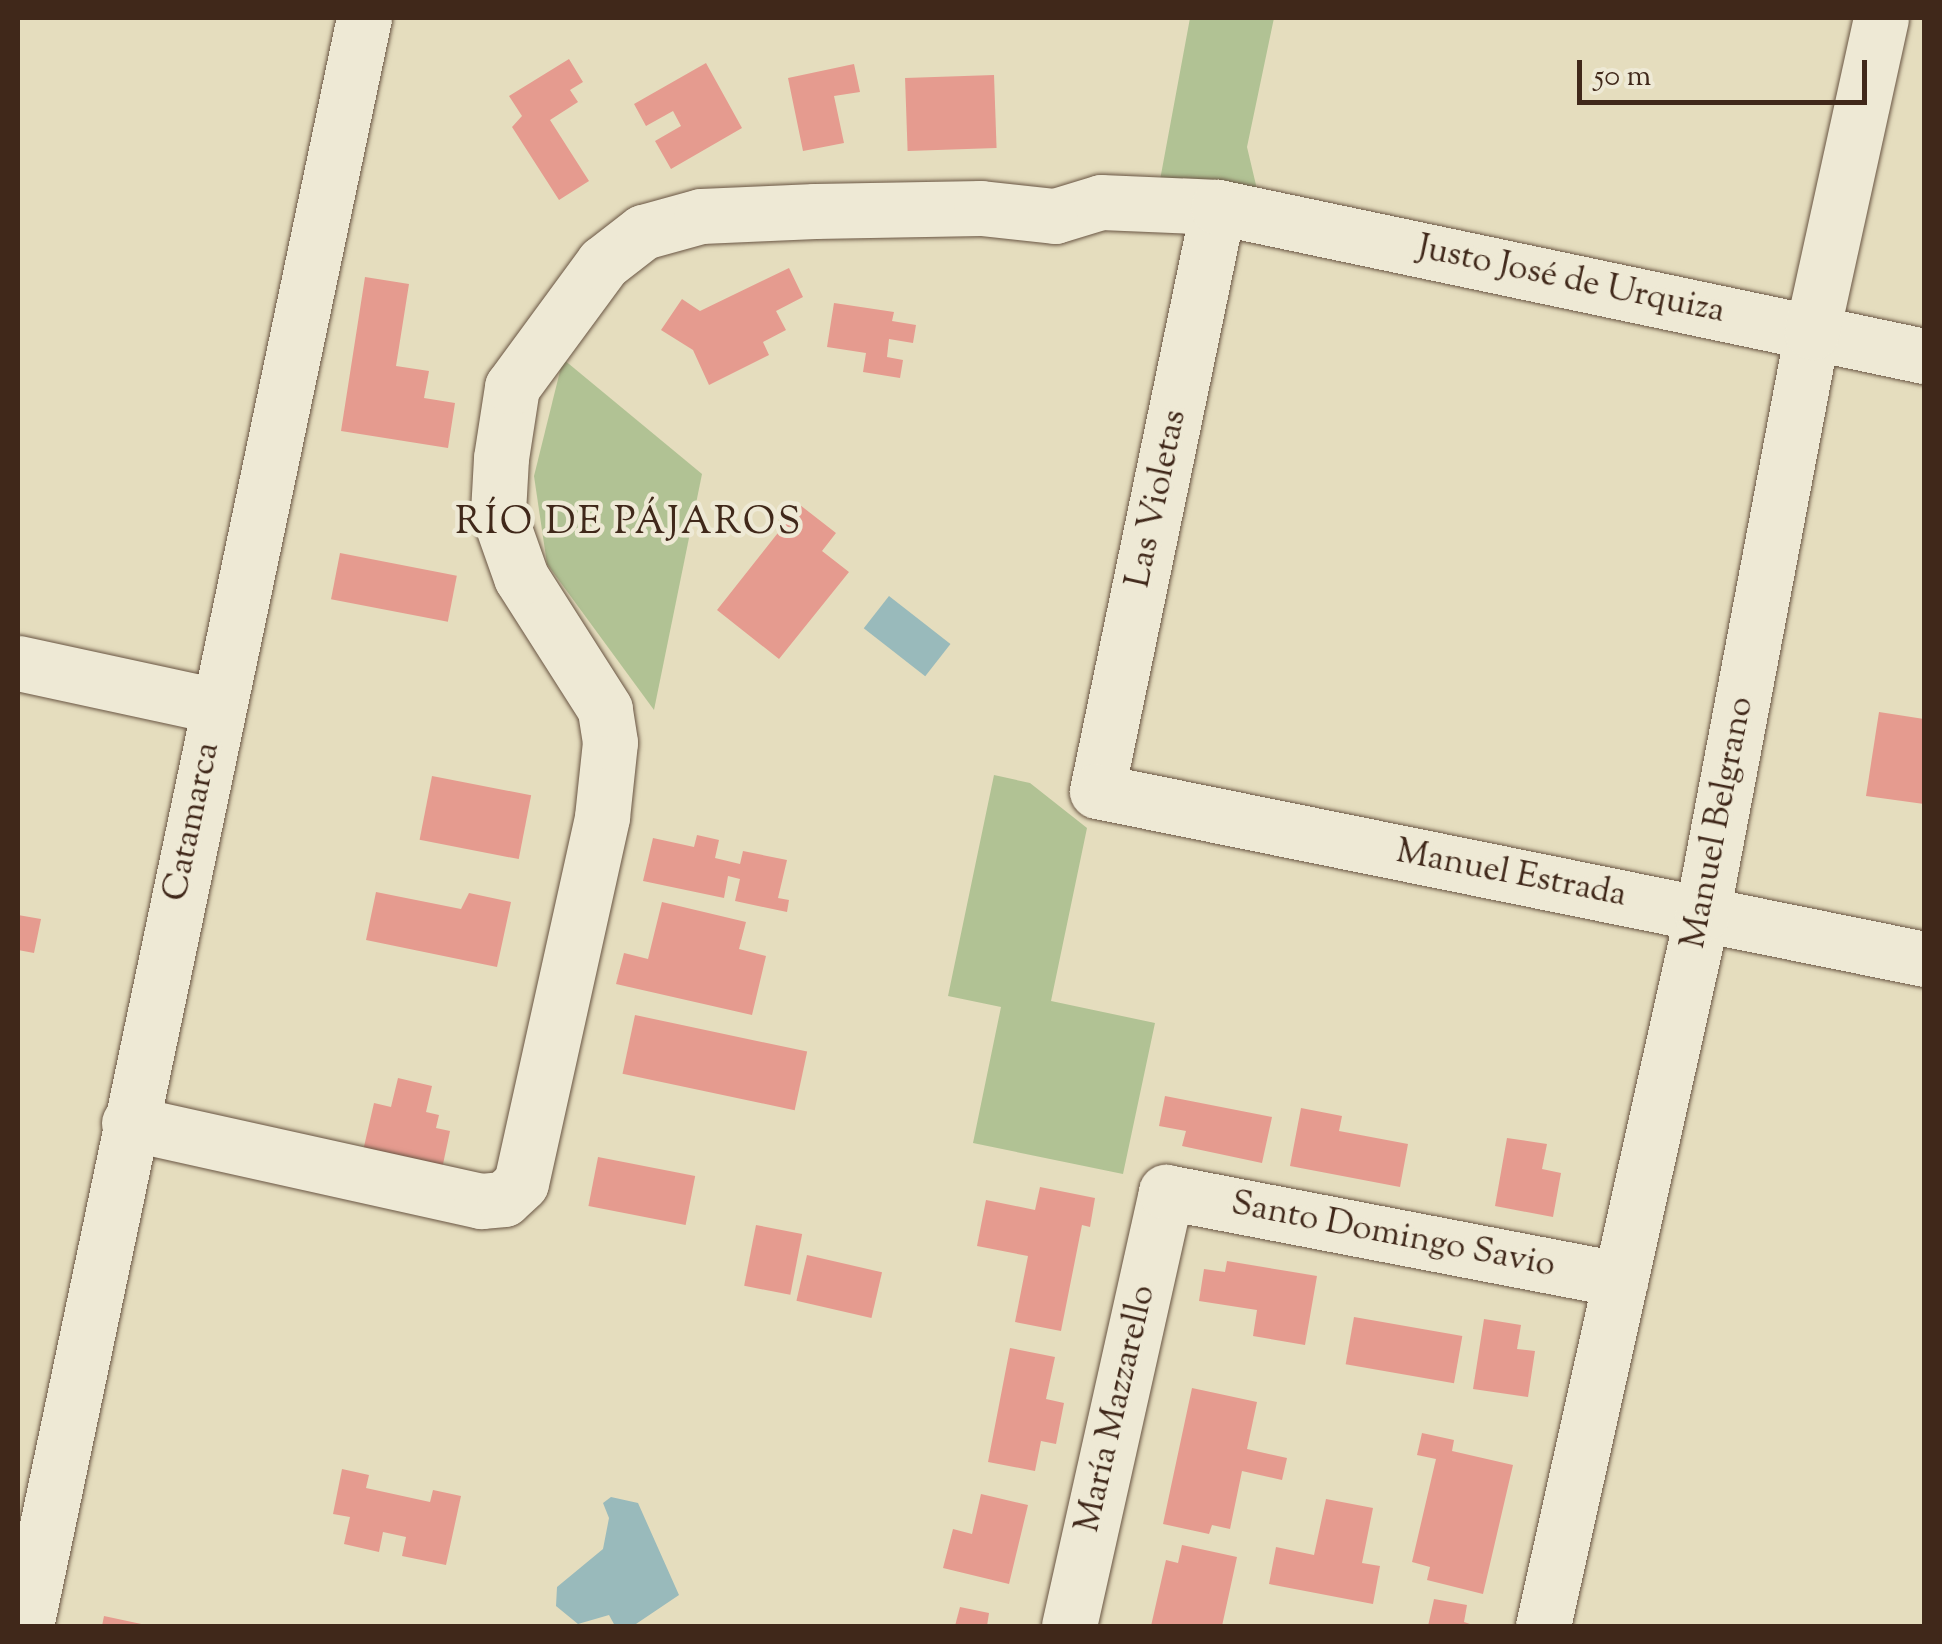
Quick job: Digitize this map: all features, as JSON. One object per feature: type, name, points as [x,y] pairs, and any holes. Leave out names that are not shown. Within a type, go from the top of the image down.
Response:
[{"type":"street","name":"Catamarca","points":[[26,1626],[364,18]]},
{"type":"street","name":"Manuel Belgrano","points":[[1543,1626],[1702,914],[1812,332],[1881,18]]},
{"type":"street","name":"Justo José de Urquiza","points":[[129,1122],[481,1201],[504,1199],[521,1183],[594,856],[610,742],[605,708],[521,577],[498,512],[512,387],[604,263],[644,232],[701,216],[981,208],[1055,216],[1101,202],[1218,207],[1924,356]]},
{"type":"street","name":"Las Violetas","points":[[1098,791],[1218,207]]},
{"type":"street","points":[[18,663],[218,706]]},
{"type":"street","name":"Manuel Estrada","points":[[1098,791],[1924,960]]},
{"type":"street","name":"Santo Domingo Savio","points":[[1166,1192],[1621,1280]]},
{"type":"street","name":"María Mazzarello","points":[[1068,1626],[1166,1192]]},
{"type":"green space","points":[[1190,18],[1274,18],[1247,147],[1260,202],[1160,180]]},
{"type":"green space","points":[[563,359],[702,474],[654,710],[547,564],[534,476]]},
{"type":"green space","points":[[994,775],[1030,783],[1087,828],[1051,1001],[1155,1023],[1123,1174],[973,1143],[1001,1007],[948,996]]},
{"type":"water","points":[[889,596],[950,644],[925,676],[864,628]]},
{"type":"water","points":[[611,1497],[638,1503],[679,1595],[633,1626],[615,1626],[609,1615],[578,1624],[556,1606],[557,1587],[603,1549],[609,1518],[603,1503]]},
{"type":"building","points":[[569,59],[583,82],[570,90],[578,102],[550,120],[589,181],[559,200],[512,127],[522,116],[509,96]]},
{"type":"building","points":[[706,63],[742,128],[671,169],[655,141],[681,126],[673,111],[646,126],[634,104]]},
{"type":"building","points":[[854,64],[860,92],[834,96],[844,143],[803,151],[788,78]]},
{"type":"building","points":[[994,75],[997,148],[908,151],[905,78]]},
{"type":"building","points":[[789,268],[803,297],[776,311],[786,330],[763,342],[769,355],[709,385],[693,350],[661,330],[682,299],[700,311]]},
{"type":"building","points":[[365,277],[409,284],[396,366],[429,371],[424,398],[455,403],[448,448],[341,431]]},
{"type":"building","points":[[834,303],[894,312],[892,321],[916,325],[913,343],[889,339],[887,357],[903,360],[900,378],[863,372],[866,353],[827,347]]},
{"type":"building","points":[[800,505],[836,533],[822,551],[849,572],[779,659],[717,610]]},
{"type":"building","points":[[340,553],[457,576],[448,622],[331,599]]},
{"type":"building","points":[[1879,712],[1924,719],[1924,804],[1866,796]]},
{"type":"building","points":[[432,776],[531,795],[519,859],[420,840]]},
{"type":"building","points":[[697,835],[719,840],[715,858],[740,864],[743,851],[787,860],[778,898],[789,900],[787,912],[735,901],[740,879],[728,876],[724,898],[643,881],[653,838],[694,847]]},
{"type":"building","points":[[376,892],[461,909],[469,893],[511,902],[497,967],[366,940]]},
{"type":"building","points":[[662,902],[746,922],[739,949],[766,956],[752,1015],[616,984],[624,953],[648,959]]},
{"type":"building","points":[[18,915],[41,919],[34,953],[18,950]]},
{"type":"building","points":[[635,1015],[807,1052],[795,1110],[623,1074]]},
{"type":"building","points":[[398,1078],[432,1086],[426,1112],[439,1115],[436,1128],[450,1131],[442,1169],[363,1151],[374,1103],[391,1107]]},
{"type":"building","points":[[1165,1096],[1272,1117],[1262,1163],[1182,1146],[1186,1131],[1159,1126]]},
{"type":"building","points":[[1301,1108],[1342,1116],[1339,1131],[1408,1144],[1400,1187],[1290,1166]]},
{"type":"building","points":[[1507,1138],[1547,1144],[1542,1169],[1561,1173],[1553,1217],[1495,1206]]},
{"type":"building","points":[[598,1157],[695,1176],[686,1225],[588,1206]]},
{"type":"building","points":[[1040,1187],[1095,1198],[1090,1227],[1082,1225],[1061,1331],[1015,1322],[1028,1256],[977,1246],[986,1200],[1035,1210]]},
{"type":"building","points":[[756,1225],[802,1234],[790,1295],[744,1286]]},
{"type":"building","points":[[807,1255],[882,1272],[871,1318],[796,1301]]},
{"type":"building","points":[[1227,1261],[1317,1276],[1305,1345],[1253,1336],[1257,1310],[1199,1301],[1204,1269],[1225,1272]]},
{"type":"building","points":[[1354,1317],[1462,1336],[1454,1383],[1346,1364]]},
{"type":"building","points":[[1484,1319],[1521,1325],[1517,1349],[1535,1351],[1528,1397],[1473,1389]]},
{"type":"building","points":[[1010,1348],[1055,1357],[1046,1399],[1064,1403],[1056,1444],[1041,1441],[1035,1471],[988,1462]]},
{"type":"building","points":[[1192,1388],[1257,1402],[1247,1449],[1287,1458],[1282,1480],[1242,1471],[1230,1529],[1212,1525],[1209,1534],[1163,1524]]},
{"type":"building","points":[[1422,1433],[1454,1440],[1452,1451],[1513,1465],[1483,1594],[1427,1580],[1430,1567],[1412,1562],[1436,1459],[1417,1455]]},
{"type":"building","points":[[342,1469],[369,1475],[366,1488],[430,1502],[433,1490],[461,1496],[446,1565],[402,1556],[406,1537],[383,1532],[379,1552],[344,1544],[350,1517],[333,1514]]},
{"type":"building","points":[[981,1494],[1028,1505],[1009,1584],[943,1568],[953,1529],[972,1534]]},
{"type":"building","points":[[1326,1499],[1373,1508],[1362,1563],[1380,1566],[1373,1604],[1269,1584],[1276,1547],[1314,1555]]},
{"type":"building","points":[[1182,1545],[1237,1557],[1222,1626],[1151,1626],[1166,1560],[1178,1563]]},
{"type":"building","points":[[1434,1599],[1467,1605],[1464,1622],[1476,1626],[1428,1626]]},
{"type":"building","points":[[960,1607],[989,1613],[987,1626],[955,1626]]},
{"type":"building","points":[[104,1616],[146,1625],[146,1626],[102,1626]]},
{"type":"district","name":"RÍO DE PÁJAROS","points":[[629,525]]}]
